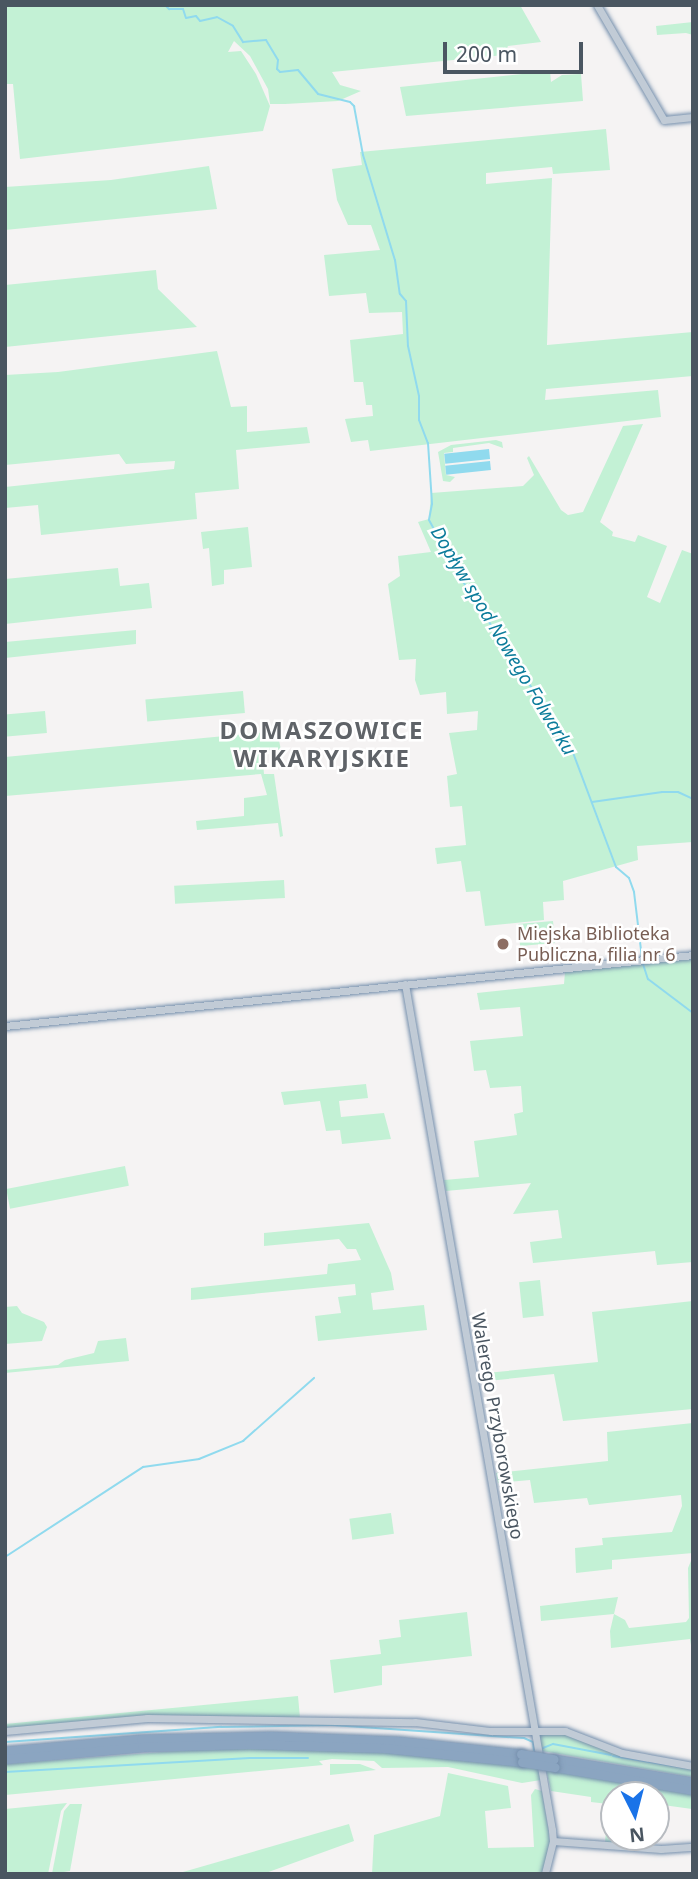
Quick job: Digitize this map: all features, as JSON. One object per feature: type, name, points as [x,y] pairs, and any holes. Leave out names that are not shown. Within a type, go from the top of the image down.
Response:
[{"type":"highway","points":[[5,1751],[141,1739],[271,1736],[398,1741],[693,1783]]},
{"type":"highway","points":[[5,1759],[109,1749],[249,1744],[384,1748],[522,1758]]},
{"type":"highway","points":[[554,1763],[693,1790]]},
{"type":"street","points":[[597,5],[664,120],[693,117]]},
{"type":"street","points":[[5,1026],[693,955]]},
{"type":"street","name":"Walerego Przyborowskiego","points":[[405,984],[553,1842],[545,1874]]},
{"type":"street","points":[[5,1731],[156,1718],[405,1721],[491,1731],[565,1731],[622,1753],[693,1766]]},
{"type":"street","points":[[553,1842],[661,1849],[693,1847]]},
{"type":"green space","points":[[5,5],[520,5],[541,42],[508,46],[504,55],[332,72],[340,85],[361,91],[338,101],[270,104],[268,89],[250,56],[234,41],[228,52],[241,51],[256,74],[270,106],[263,131],[20,159],[13,84],[5,84]]},
{"type":"green space","points":[[693,22],[693,35],[657,35],[656,26]]},
{"type":"green space","points":[[550,71],[551,82],[562,75],[581,74],[583,101],[406,116],[400,87]]},
{"type":"green space","points":[[606,129],[610,170],[553,174],[552,167],[486,173],[486,184],[552,178],[547,345],[693,332],[693,376],[546,389],[545,400],[658,390],[661,417],[370,451],[368,440],[351,442],[345,419],[373,416],[372,405],[366,405],[363,382],[354,382],[350,340],[403,334],[402,312],[369,313],[366,293],[329,296],[324,255],[380,250],[371,225],[348,225],[337,200],[332,169],[362,165],[360,152]]},
{"type":"green space","points":[[209,166],[217,209],[5,230],[5,187],[111,180]]},
{"type":"green space","points":[[156,270],[158,289],[197,327],[5,347],[5,285]]},
{"type":"green space","points":[[217,351],[231,407],[247,406],[247,432],[307,427],[310,443],[236,450],[239,489],[195,493],[197,519],[41,535],[38,505],[5,508],[5,487],[174,469],[175,461],[126,464],[119,454],[5,465],[5,375],[58,372]]},
{"type":"green space","points":[[643,424],[600,522],[613,532],[612,536],[635,542],[638,535],[667,546],[647,597],[660,603],[682,550],[693,554],[693,842],[637,846],[638,860],[563,881],[564,900],[543,902],[544,920],[485,926],[480,891],[466,892],[461,861],[437,864],[435,848],[466,845],[462,806],[450,807],[447,776],[457,774],[449,733],[477,730],[478,711],[447,714],[446,692],[420,695],[415,680],[416,659],[399,660],[388,584],[400,576],[398,556],[431,552],[418,522],[429,519],[431,493],[523,486],[534,475],[527,458],[529,456],[561,510],[568,515],[583,512],[623,426]]},
{"type":"green space","points":[[496,440],[502,442],[503,448],[489,443],[453,448],[453,452],[444,453],[446,475],[455,477],[450,482],[443,481],[438,452],[451,445]]},
{"type":"green space","points":[[248,527],[252,567],[224,570],[224,584],[212,586],[209,548],[203,549],[201,532]]},
{"type":"green space","points":[[118,568],[120,586],[149,583],[152,608],[5,624],[5,579]]},
{"type":"green space","points":[[136,630],[136,644],[5,658],[5,642]]},
{"type":"green space","points":[[243,691],[245,713],[147,721],[145,700]]},
{"type":"green space","points":[[45,711],[47,733],[7,736],[5,714]]},
{"type":"green space","points":[[277,731],[281,750],[262,751],[264,774],[274,774],[283,836],[280,837],[278,823],[197,830],[196,821],[244,816],[244,798],[267,795],[261,774],[5,796],[5,757]]},
{"type":"green space","points":[[284,880],[285,898],[175,904],[174,886]]},
{"type":"green space","points":[[553,921],[555,943],[520,946],[518,924]]},
{"type":"green space","points":[[693,959],[693,1262],[657,1265],[655,1251],[533,1263],[530,1242],[562,1238],[558,1210],[513,1214],[531,1183],[446,1191],[444,1180],[479,1177],[474,1141],[517,1135],[514,1114],[523,1112],[521,1086],[490,1088],[486,1070],[474,1071],[470,1041],[523,1036],[520,1007],[480,1010],[477,993],[564,984],[565,972]]},
{"type":"green space","points":[[366,1084],[368,1098],[339,1101],[341,1117],[384,1113],[391,1139],[342,1144],[340,1130],[326,1131],[320,1101],[284,1105],[281,1092]]},
{"type":"green space","points":[[125,1166],[129,1186],[10,1209],[6,1189]]},
{"type":"green space","points":[[369,1223],[391,1273],[394,1290],[371,1293],[373,1310],[424,1305],[427,1330],[318,1341],[315,1316],[341,1313],[338,1297],[356,1295],[355,1284],[191,1300],[191,1288],[327,1274],[328,1264],[361,1260],[356,1249],[347,1249],[339,1239],[264,1246],[264,1233]]},
{"type":"green space","points":[[540,1280],[544,1316],[523,1318],[519,1282]]},
{"type":"green space","points":[[693,1301],[693,1409],[563,1421],[554,1374],[478,1382],[476,1374],[598,1362],[592,1312]]},
{"type":"green space","points":[[17,1306],[22,1313],[44,1322],[47,1327],[42,1341],[5,1344],[5,1307]]},
{"type":"green space","points":[[126,1338],[129,1361],[5,1373],[5,1370],[58,1365],[65,1360],[94,1353],[98,1341]]},
{"type":"green space","points":[[693,1423],[693,1553],[612,1560],[612,1569],[576,1573],[575,1548],[603,1545],[602,1538],[672,1532],[682,1506],[681,1495],[589,1505],[587,1498],[534,1503],[530,1480],[498,1483],[496,1473],[608,1461],[607,1432]]},
{"type":"green space","points":[[391,1513],[394,1534],[352,1540],[349,1519]]},
{"type":"green space","points":[[693,1556],[693,1658],[690,1639],[611,1648],[610,1631],[614,1614],[625,1620],[629,1628],[686,1622],[689,1618],[688,1568]]},
{"type":"green space","points":[[618,1597],[614,1614],[541,1621],[540,1606]]},
{"type":"green space","points":[[467,1612],[472,1656],[382,1666],[382,1685],[334,1693],[330,1660],[381,1654],[379,1640],[401,1637],[399,1620]]},
{"type":"green space","points":[[298,1696],[300,1718],[154,1716],[5,1729],[5,1724]]},
{"type":"green space","points":[[560,1732],[618,1753],[693,1768],[693,1777],[542,1751],[539,1734]]},
{"type":"green space","points":[[310,1748],[421,1754],[538,1768],[541,1780],[522,1783],[448,1767],[382,1768],[374,1761],[332,1759],[319,1761],[323,1765],[5,1795],[5,1764],[202,1749]]},
{"type":"green space","points":[[330,1764],[360,1764],[376,1770],[330,1775]]},
{"type":"green space","points":[[546,1769],[617,1781],[600,1781],[600,1803],[591,1802],[591,1797],[551,1791]]},
{"type":"green space","points":[[448,1773],[508,1786],[511,1808],[485,1811],[488,1848],[534,1847],[531,1795],[535,1789],[542,1791],[550,1840],[543,1874],[372,1874],[374,1835],[440,1816]]},
{"type":"green space","points":[[670,1790],[693,1794],[693,1821],[692,1809],[670,1806]]},
{"type":"green space","points":[[67,1803],[61,1811],[48,1874],[5,1874],[5,1809]]},
{"type":"green space","points":[[70,1804],[82,1804],[70,1871],[52,1874],[64,1811]]},
{"type":"green space","points":[[349,1824],[354,1841],[263,1874],[176,1874]]},
{"type":"water","points":[[489,449],[490,459],[445,464],[444,454]]},
{"type":"water","points":[[490,461],[491,470],[446,475],[445,466]]},
{"type":"waterway","name":"Dopływ spod Nowego Folwarku","points":[[165,5],[169,9],[183,9],[186,18],[196,16],[200,21],[217,17],[233,26],[243,42],[266,40],[278,60],[277,69],[280,72],[298,70],[318,94],[350,102],[354,106],[363,155],[395,260],[400,294],[406,301],[408,346],[419,396],[419,420],[428,443],[432,504],[429,520],[460,577],[572,750],[616,867],[629,878],[634,892],[642,958]]},
{"type":"waterway","points":[[592,802],[662,792],[678,792],[693,799]]},
{"type":"waterway","name":"Dopływ spod Nowego Folwarku","points":[[643,964],[648,979],[693,1013]]},
{"type":"waterway","points":[[5,1557],[143,1467],[199,1459],[243,1441],[314,1378]]},
{"type":"waterway","points":[[5,1742],[221,1727],[332,1725],[524,1738],[533,1742],[534,1750]]},
{"type":"waterway","points":[[543,1748],[553,1744],[611,1755]]},
{"type":"waterway","points":[[613,1756],[693,1769]]},
{"type":"waterway","points":[[5,1772],[250,1758],[308,1758]]},
{"type":"place","name":"Miejska Biblioteka Publiczna, filia nr 6","points":[[503,944]]},
{"type":"district","name":"DOMASZOWICE WIKARYJSKIE","points":[[322,744]]}]
